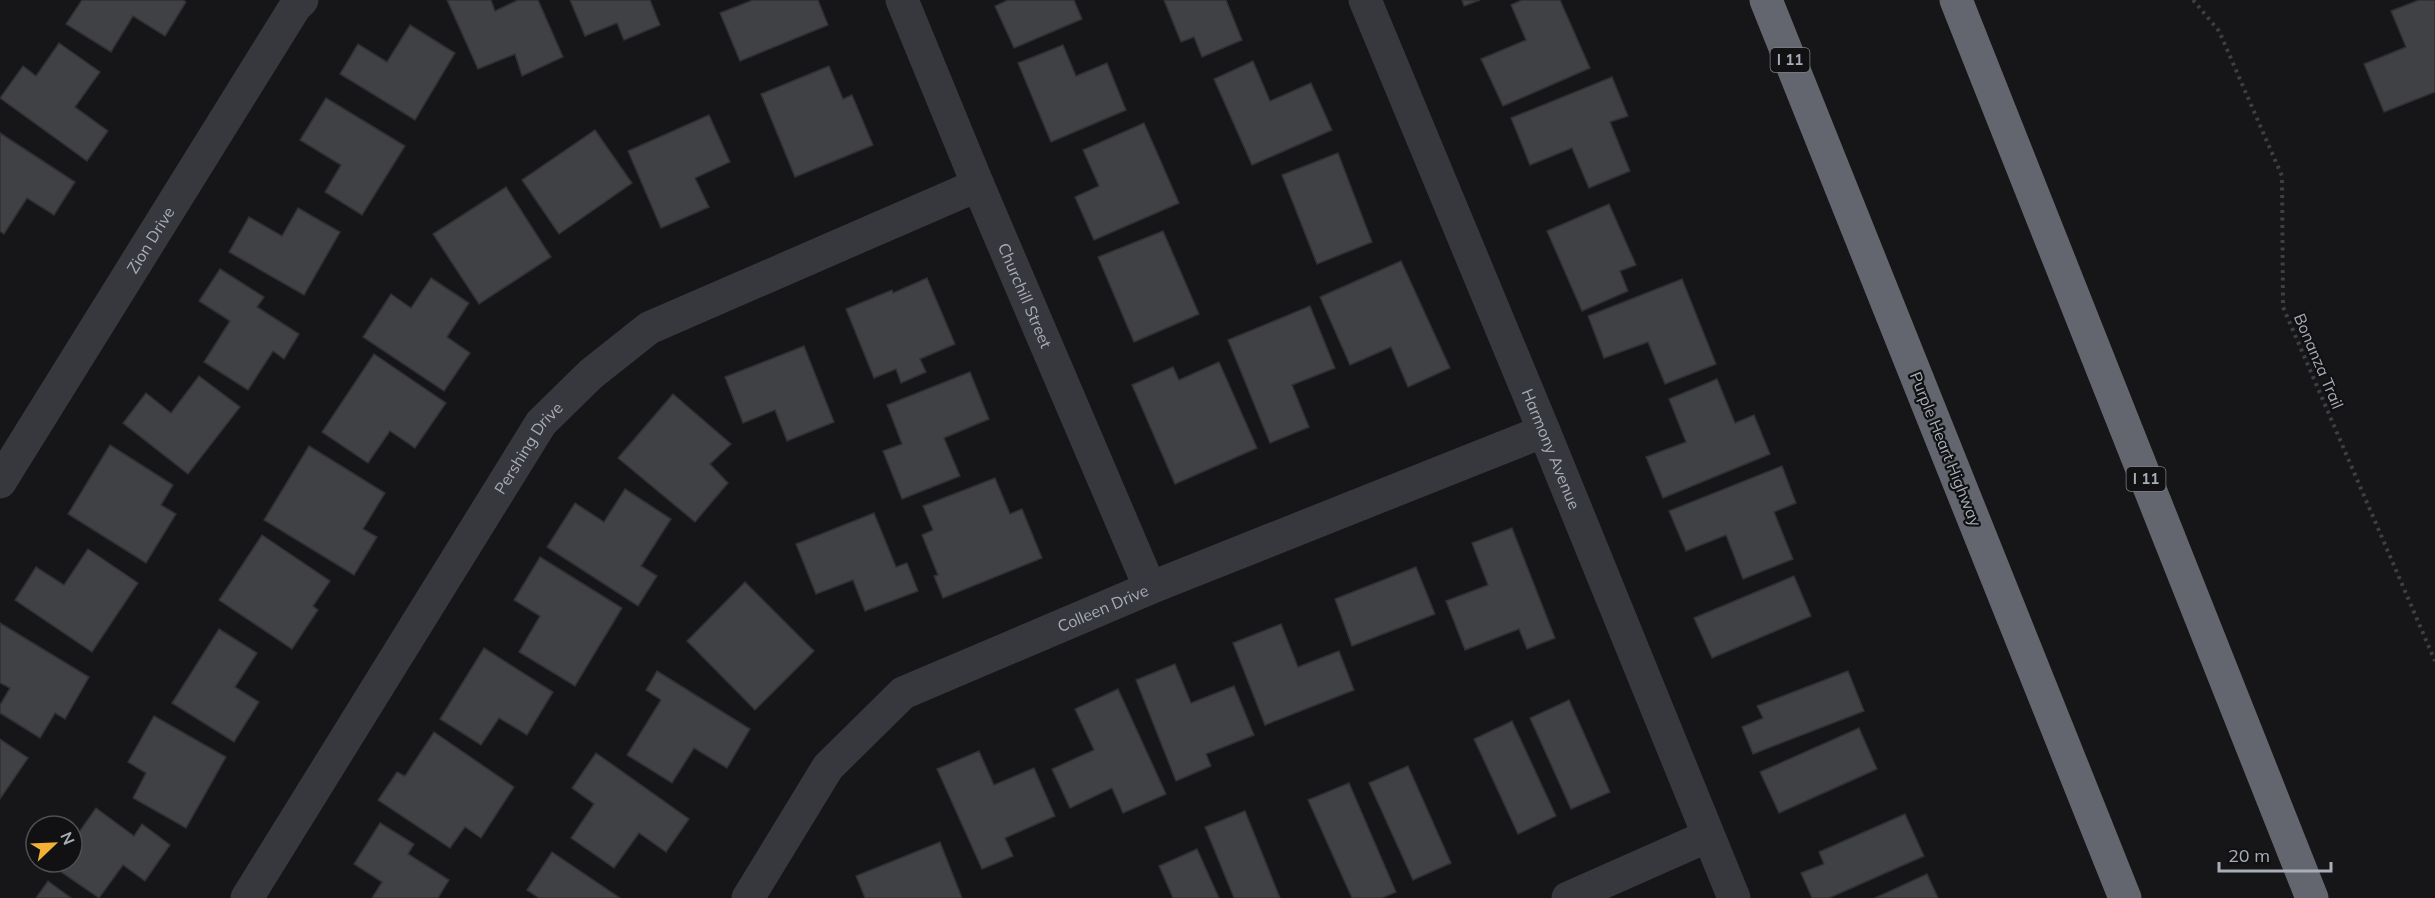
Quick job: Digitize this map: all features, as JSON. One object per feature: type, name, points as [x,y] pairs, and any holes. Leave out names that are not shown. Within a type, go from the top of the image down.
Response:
[{"type":"highway","name":"Purple Heart Highway","points":[[1766,0],[2125,898]]},
{"type":"highway","name":"I 11","points":[[1956,0],[2312,898]]},
{"type":"street","name":"Zion Drive","points":[[0,482],[289,17],[302,0]]},
{"type":"street","name":"Churchill Street","points":[[902,0],[978,185],[1150,588]]},
{"type":"street","name":"Harmony Avenue","points":[[1365,0],[1544,430],[1734,898]]},
{"type":"street","name":"Pershing Drive","points":[[248,898],[541,423],[591,374],[649,328],[978,185]]},
{"type":"street","name":"Colleen Drive","points":[[748,898],[828,767],[903,693],[1150,588],[1544,430]]},
{"type":"street","points":[[1568,898],[1708,836]]},
{"type":"path","name":"Bonanza Trail","points":[[2193,0],[2219,31],[2282,176],[2283,307],[2435,661]]},
{"type":"building","points":[[82,0],[183,0],[186,2],[165,36],[133,16],[111,52],[66,24]]},
{"type":"building","points":[[447,0],[491,0],[495,11],[518,0],[538,0],[563,57],[522,76],[515,54],[478,69]]},
{"type":"building","points":[[570,0],[650,0],[660,25],[624,40],[617,23],[585,36]]},
{"type":"building","points":[[753,0],[818,0],[828,25],[740,61],[720,13]]},
{"type":"building","points":[[1008,0],[1074,0],[1082,19],[1014,48],[995,6]]},
{"type":"building","points":[[1164,0],[1226,0],[1242,40],[1202,57],[1194,37],[1181,42]]},
{"type":"building","points":[[1462,0],[1480,0],[1464,6]]},
{"type":"building","points":[[1522,0],[1560,0],[1590,68],[1503,106],[1481,59],[1526,40],[1511,5]]},
{"type":"building","points":[[2419,0],[2435,0],[2435,92],[2384,112],[2364,64],[2406,47],[2391,11]]},
{"type":"building","points":[[410,25],[455,53],[415,120],[340,74],[358,44],[387,62]]},
{"type":"building","points":[[59,43],[100,72],[75,107],[108,131],[87,161],[0,98],[23,66],[36,76]]},
{"type":"building","points":[[1063,45],[1076,76],[1107,63],[1126,110],[1051,142],[1018,63]]},
{"type":"building","points":[[1253,61],[1270,101],[1311,83],[1332,130],[1252,165],[1214,79]]},
{"type":"building","points":[[829,66],[843,99],[852,95],[873,145],[795,177],[761,94]]},
{"type":"building","points":[[1612,77],[1628,116],[1610,122],[1630,171],[1589,188],[1572,148],[1530,165],[1511,118]]},
{"type":"building","points":[[326,98],[405,146],[362,215],[325,192],[341,165],[300,140]]},
{"type":"building","points":[[709,115],[730,162],[695,178],[709,207],[661,228],[628,151]]},
{"type":"building","points":[[1144,123],[1179,203],[1094,240],[1075,197],[1099,186],[1083,150]]},
{"type":"building","points":[[595,130],[632,183],[559,234],[522,180]]},
{"type":"building","points":[[0,133],[75,182],[54,215],[27,198],[4,234],[0,231]]},
{"type":"building","points":[[1338,153],[1372,242],[1317,264],[1282,175]]},
{"type":"building","points":[[506,187],[551,257],[479,304],[433,234]]},
{"type":"building","points":[[1609,204],[1636,265],[1620,271],[1628,291],[1582,311],[1547,231]]},
{"type":"building","points":[[298,208],[340,232],[304,295],[229,252],[249,217],[282,236]]},
{"type":"building","points":[[1163,231],[1199,314],[1134,342],[1098,257]]},
{"type":"building","points":[[1401,261],[1450,368],[1408,387],[1391,347],[1350,365],[1320,297]]},
{"type":"building","points":[[220,269],[264,297],[257,307],[299,334],[284,359],[273,351],[248,390],[204,362],[230,321],[199,301]]},
{"type":"building","points":[[431,278],[469,303],[447,337],[470,353],[444,391],[363,337],[391,294],[411,308]]},
{"type":"building","points":[[927,278],[955,344],[920,359],[926,372],[901,383],[896,369],[874,378],[846,309],[892,290],[893,293]]},
{"type":"building","points":[[1682,279],[1716,364],[1665,384],[1648,342],[1604,358],[1588,316]]},
{"type":"building","points":[[1310,306],[1335,368],[1292,385],[1309,427],[1270,443],[1228,340]]},
{"type":"building","points":[[804,346],[834,422],[787,441],[775,410],[743,423],[725,377]]},
{"type":"building","points":[[374,354],[446,403],[415,448],[390,431],[368,463],[322,432]]},
{"type":"building","points":[[1219,362],[1257,448],[1175,484],[1132,385],[1173,367],[1179,380]]},
{"type":"building","points":[[970,372],[989,419],[944,438],[960,476],[902,499],[883,451],[902,444],[887,405]]},
{"type":"building","points":[[199,376],[240,407],[188,474],[123,423],[146,393],[171,413]]},
{"type":"building","points":[[1717,379],[1735,423],[1754,415],[1770,454],[1663,498],[1646,457],[1686,442],[1669,399]]},
{"type":"building","points":[[673,394],[731,444],[710,464],[728,483],[695,522],[618,458]]},
{"type":"building","points":[[110,445],[173,485],[161,505],[176,514],[146,563],[68,514]]},
{"type":"building","points":[[309,446],[385,493],[363,529],[377,537],[354,575],[264,520]]},
{"type":"building","points":[[1782,466],[1796,503],[1774,512],[1793,559],[1743,579],[1726,535],[1686,551],[1669,511]]},
{"type":"building","points":[[995,478],[1010,514],[1022,509],[1042,558],[943,598],[934,576],[938,575],[922,535],[933,530],[923,506]]},
{"type":"building","points":[[625,489],[671,519],[641,566],[657,576],[638,606],[547,547],[575,503],[604,522]]},
{"type":"building","points":[[874,513],[896,567],[907,563],[918,591],[865,611],[853,580],[816,594],[796,544]]},
{"type":"building","points":[[1512,528],[1555,638],[1527,649],[1519,629],[1465,650],[1446,601],[1488,585],[1472,543]]},
{"type":"building","points":[[262,535],[330,581],[313,606],[318,610],[292,649],[219,600]]},
{"type":"building","points":[[88,549],[138,583],[92,652],[15,600],[36,567],[64,585]]},
{"type":"building","points":[[540,557],[622,608],[575,686],[519,652],[540,616],[514,600]]},
{"type":"building","points":[[1416,567],[1435,614],[1352,646],[1335,599]]},
{"type":"building","points":[[1794,576],[1811,616],[1712,658],[1694,618]]},
{"type":"building","points":[[745,582],[814,651],[755,710],[687,641]]},
{"type":"building","points":[[0,623],[89,677],[65,719],[55,713],[40,738],[0,713],[0,705],[10,688],[0,683]]},
{"type":"building","points":[[1281,624],[1298,667],[1339,651],[1354,690],[1265,725],[1233,643]]},
{"type":"building","points":[[219,629],[257,653],[235,687],[259,702],[234,742],[172,703]]},
{"type":"building","points":[[484,648],[553,692],[527,735],[499,718],[481,745],[440,719]]},
{"type":"building","points":[[1175,664],[1191,703],[1234,686],[1254,735],[1206,754],[1211,766],[1176,781],[1136,680]]},
{"type":"building","points":[[657,671],[750,729],[727,768],[694,748],[672,783],[627,755],[661,700],[646,690]]},
{"type":"building","points":[[1848,671],[1864,711],[1753,754],[1742,727],[1763,718],[1757,706]]},
{"type":"building","points":[[1118,689],[1166,794],[1123,813],[1112,788],[1070,808],[1052,769],[1094,750],[1075,709]]},
{"type":"building","points":[[1569,700],[1610,792],[1571,809],[1530,718]]},
{"type":"building","points":[[154,716],[226,757],[186,828],[133,798],[146,773],[128,762]]},
{"type":"building","points":[[1512,721],[1556,816],[1518,834],[1474,739]]},
{"type":"building","points":[[1859,728],[1877,769],[1779,813],[1760,772]]},
{"type":"building","points":[[434,732],[514,787],[481,838],[465,827],[450,848],[378,800],[397,772],[405,776]]},
{"type":"building","points":[[0,739],[28,758],[0,799]]},
{"type":"building","points":[[979,751],[994,785],[1034,768],[1055,816],[1005,838],[1013,856],[982,869],[937,769]]},
{"type":"building","points":[[596,753],[689,819],[666,852],[639,833],[614,868],[571,838],[594,804],[572,788]]},
{"type":"building","points":[[1408,766],[1451,863],[1413,880],[1369,783]]},
{"type":"building","points":[[1349,783],[1396,892],[1382,898],[1352,898],[1308,800]]},
{"type":"building","points":[[96,808],[134,836],[142,824],[170,845],[145,881],[123,865],[99,898],[64,874],[84,874],[84,825]]},
{"type":"building","points":[[1245,811],[1280,898],[1234,898],[1205,827]]},
{"type":"building","points":[[1905,814],[1924,856],[1829,898],[1812,898],[1801,873],[1824,864],[1819,852]]},
{"type":"building","points":[[380,823],[414,844],[408,854],[449,880],[438,898],[372,898],[382,882],[354,864]]},
{"type":"building","points":[[940,842],[962,898],[865,898],[856,876]]},
{"type":"building","points":[[1197,849],[1219,898],[1173,898],[1159,866]]},
{"type":"building","points":[[552,852],[620,898],[539,898],[527,890]]},
{"type":"building","points":[[1927,874],[1938,898],[1875,898]]},
{"type":"building","points":[[48,881],[71,898],[36,898]]}]
